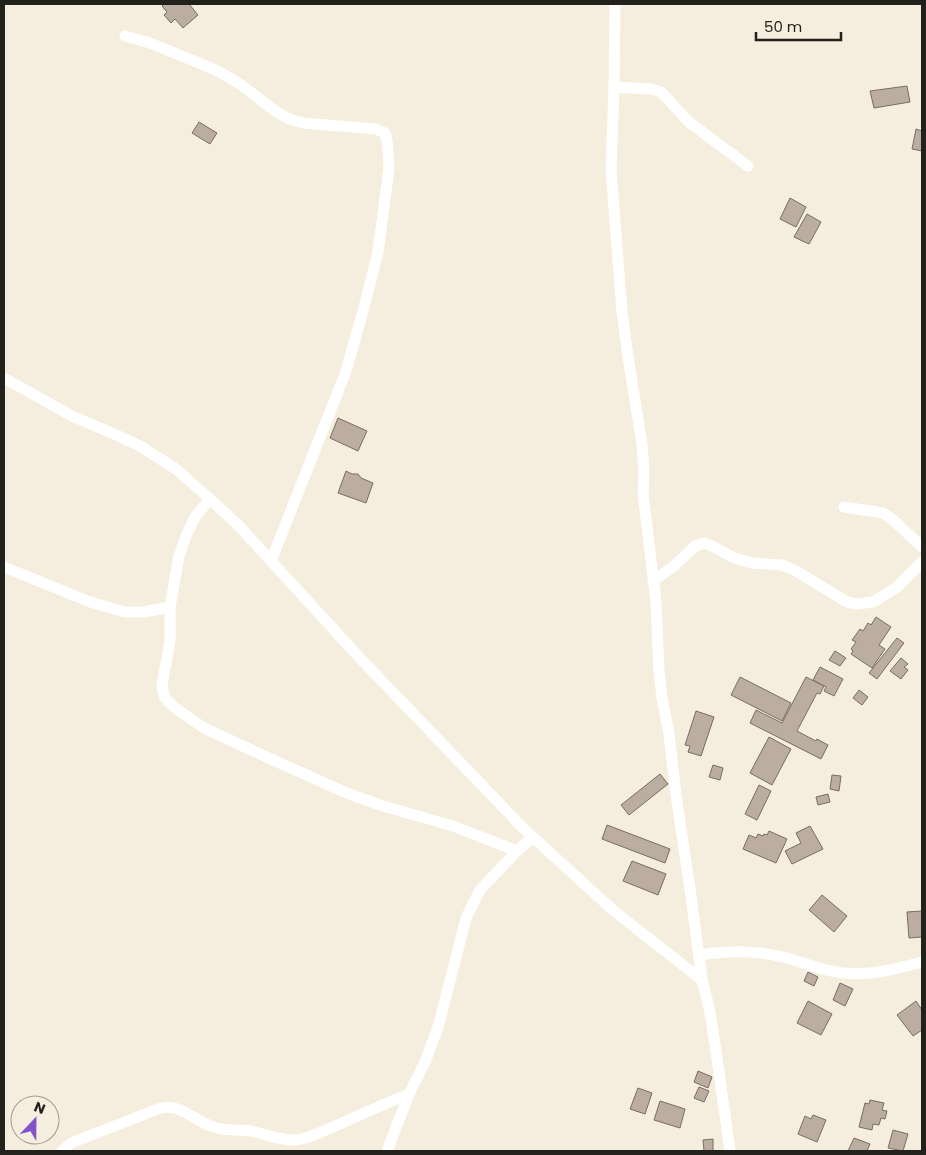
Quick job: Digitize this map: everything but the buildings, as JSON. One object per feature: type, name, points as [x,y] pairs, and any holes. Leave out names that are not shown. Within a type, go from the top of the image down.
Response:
[{"type":"street","points":[[615,4],[611,170],[622,312],[642,444],[643,494],[654,581],[661,689],[670,734],[676,795],[692,896],[702,980],[709,1007],[730,1151]]},
{"type":"street","points":[[124,36],[150,43],[216,70],[240,84],[275,112],[289,119],[303,123],[376,129],[385,133],[388,140],[389,168],[378,252],[362,315],[345,374],[271,561]]},
{"type":"street","points":[[614,87],[652,89],[661,92],[689,122],[748,166]]},
{"type":"street","points":[[4,378],[72,416],[140,446],[176,469],[238,525],[358,656],[533,837],[614,911],[702,980]]},
{"type":"street","points":[[210,499],[196,517],[186,536],[179,556],[170,607],[170,640],[162,687],[165,698],[175,708],[204,728],[349,794],[453,826],[517,851]]},
{"type":"street","points":[[844,507],[883,513],[922,547]]},
{"type":"street","points":[[654,581],[674,566],[695,546],[705,543],[734,558],[752,564],[782,565],[796,571],[847,602],[857,604],[872,602],[896,588],[922,562]]},
{"type":"street","points":[[4,568],[90,602],[125,612],[144,612],[170,607]]},
{"type":"street","points":[[386,1151],[409,1094],[425,1062],[439,1024],[466,918],[480,890],[533,837]]},
{"type":"street","points":[[699,955],[728,952],[760,953],[832,971],[859,974],[888,971],[922,962]]},
{"type":"street","points":[[62,1151],[71,1144],[167,1106],[186,1112],[206,1125],[218,1129],[251,1131],[283,1140],[298,1140],[323,1132],[409,1094]]}]
